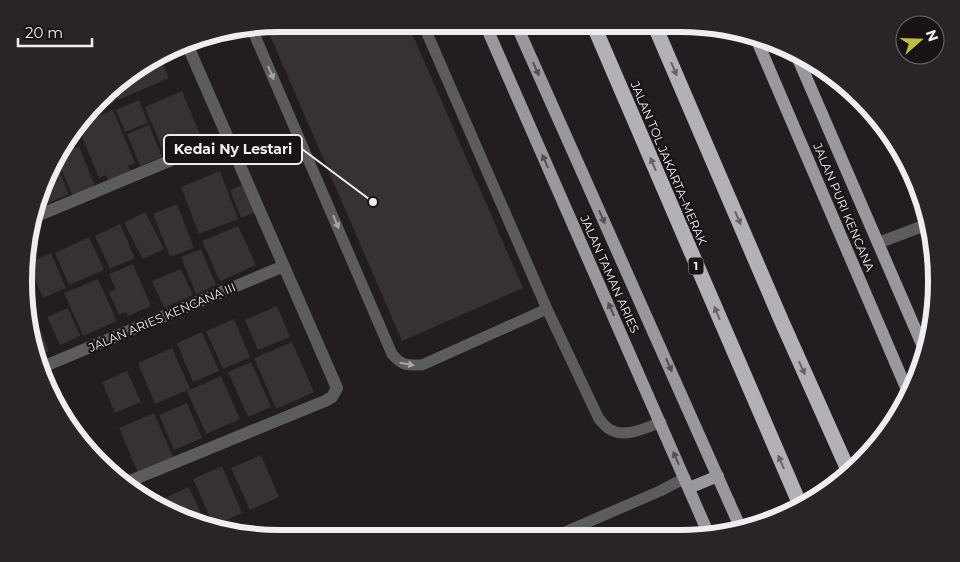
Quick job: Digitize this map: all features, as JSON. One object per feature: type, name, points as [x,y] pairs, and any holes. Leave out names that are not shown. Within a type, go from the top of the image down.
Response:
[{"type":"highway","name":"JALAN TOL JAKARTA–MERAK","points":[[595,32],[797,500]]},
{"type":"highway","points":[[657,32],[782,322],[846,465]]},
{"type":"main road","name":"JALAN TAMAN ARIES","points":[[489,32],[706,528]]},
{"type":"main road","name":"JALAN TAMAN ARIES","points":[[520,32],[738,522]]},
{"type":"main road","name":"JALAN PURI KENCANA","points":[[759,46],[905,385]]},
{"type":"main road","name":"JALAN PURI KENCANA","points":[[800,64],[920,340]]},
{"type":"main road","points":[[687,483],[718,476]]},
{"type":"street","points":[[132,479],[332,397],[337,388],[190,50]]},
{"type":"street","points":[[42,214],[227,137]]},
{"type":"street","points":[[878,243],[921,227]]},
{"type":"street","name":"JALAN ARIES KENCANA III","points":[[47,365],[284,266]]},
{"type":"lane","points":[[426,32],[547,309],[599,419],[609,429],[620,434],[648,428],[661,422]]},
{"type":"lane","points":[[255,34],[392,354],[400,363],[422,365],[547,309]]},
{"type":"lane","points":[[802,69],[806,68]]},
{"type":"lane","points":[[571,530],[660,491],[687,483]]},
{"type":"building","points":[[411,32],[523,288],[402,341],[269,33]]},
{"type":"building","points":[[162,63],[169,78],[118,100],[117,94],[143,74]]},
{"type":"building","points":[[182,91],[201,137],[164,153],[145,107]]},
{"type":"building","points":[[113,97],[115,102],[104,106]]},
{"type":"building","points":[[139,100],[148,123],[125,132],[116,110]]},
{"type":"building","points":[[113,110],[135,163],[128,166],[131,171],[108,180],[106,175],[99,178],[81,134],[93,118]]},
{"type":"building","points":[[149,125],[162,157],[140,166],[127,134]]},
{"type":"building","points":[[79,146],[96,189],[74,199],[60,167],[70,150]]},
{"type":"building","points":[[900,168],[909,186],[909,190]]},
{"type":"building","points":[[59,170],[69,194],[45,205]]},
{"type":"building","points":[[220,171],[238,219],[199,234],[181,187]]},
{"type":"building","points":[[247,183],[258,211],[241,218],[230,190]]},
{"type":"building","points":[[177,204],[194,248],[170,257],[153,214]]},
{"type":"building","points":[[145,212],[164,249],[143,259],[124,223]]},
{"type":"building","points":[[120,224],[135,258],[110,269],[95,236]]},
{"type":"building","points":[[238,226],[256,265],[220,281],[202,241]]},
{"type":"building","points":[[89,237],[104,270],[69,285],[55,253]]},
{"type":"building","points":[[201,249],[216,285],[196,294],[181,257]]},
{"type":"building","points":[[51,253],[66,288],[43,298],[32,273],[34,261]]},
{"type":"building","points":[[133,264],[151,306],[128,316],[126,312],[119,315],[109,292],[116,289],[109,274]]},
{"type":"building","points":[[181,269],[193,295],[164,308],[152,281]]},
{"type":"building","points":[[98,279],[117,321],[83,336],[64,293]]},
{"type":"building","points":[[33,295],[37,304],[34,305]]},
{"type":"building","points":[[277,306],[290,337],[258,350],[245,320]]},
{"type":"building","points":[[68,308],[80,336],[60,345],[47,317]]},
{"type":"building","points":[[36,319],[49,351],[44,353]]},
{"type":"building","points":[[234,319],[250,357],[223,369],[206,331]]},
{"type":"building","points":[[202,332],[219,371],[193,382],[177,343]]},
{"type":"building","points":[[292,342],[314,392],[276,409],[254,358]]},
{"type":"building","points":[[172,348],[190,389],[155,404],[138,363]]},
{"type":"building","points":[[251,362],[271,407],[248,417],[228,372]]},
{"type":"building","points":[[127,371],[141,402],[115,413],[102,382]]},
{"type":"building","points":[[221,376],[240,419],[206,434],[187,391]]},
{"type":"building","points":[[187,403],[202,438],[174,450],[159,415]]},
{"type":"building","points":[[154,413],[173,457],[138,473],[119,428]]},
{"type":"building","points":[[261,455],[279,497],[250,510],[231,468]]},
{"type":"building","points":[[222,466],[242,513],[222,522],[211,519],[193,479]]},
{"type":"building","points":[[189,487],[202,516],[186,511],[162,499]]},
{"type":"place","name":"Kedai Ny Lestari","points":[[373,202]]}]
